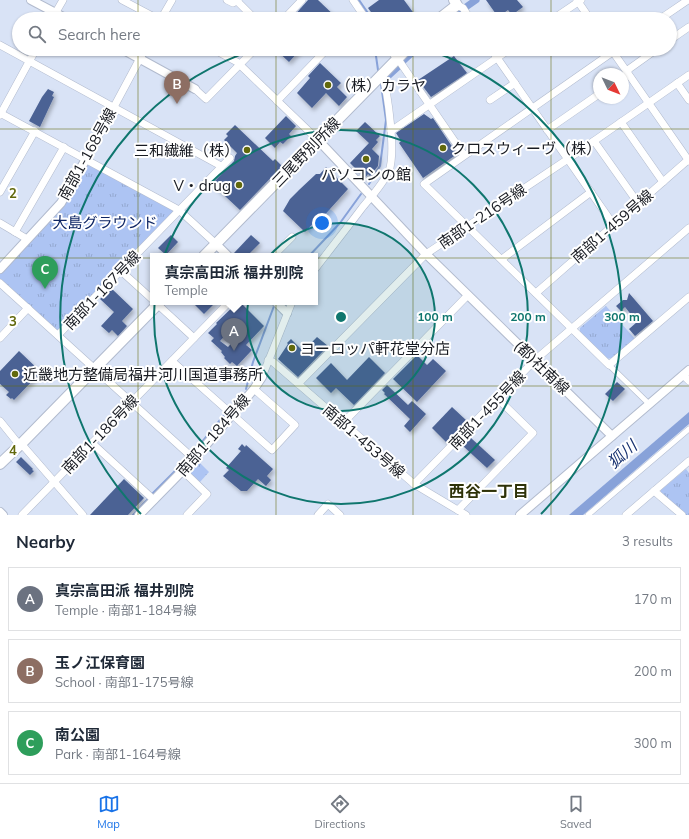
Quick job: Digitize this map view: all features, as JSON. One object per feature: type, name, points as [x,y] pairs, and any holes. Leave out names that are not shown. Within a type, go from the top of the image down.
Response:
[{"type":"main road","points":[[447,12],[458,2]]},
{"type":"main road","name":"三尾野別所線","points":[[207,253],[400,56]]},
{"type":"main road","points":[[0,464],[95,369],[153,305]]},
{"type":"street","points":[[31,0],[48,12]]},
{"type":"street","points":[[56,12],[63,0]]},
{"type":"street","points":[[122,0],[145,12]]},
{"type":"street","points":[[165,12],[172,0]]},
{"type":"street","points":[[227,0],[233,3],[238,1],[249,12]]},
{"type":"street","points":[[291,12],[302,0]]},
{"type":"street","points":[[353,0],[361,12]]},
{"type":"street","points":[[670,12],[688,0]]},
{"type":"street","points":[[563,12],[579,1],[586,12]]},
{"type":"street","points":[[458,2],[466,12]]},
{"type":"street","points":[[677,35],[689,27]]},
{"type":"street","points":[[0,46],[12,52]]},
{"type":"street","points":[[19,56],[221,166]]},
{"type":"street","points":[[32,56],[0,114],[35,131],[179,210],[225,253]]},
{"type":"street","points":[[135,56],[195,89],[206,99],[248,56]]},
{"type":"street","name":"南部1-168号線","points":[[0,268],[61,203],[142,56]]},
{"type":"street","points":[[229,56],[318,140]]},
{"type":"street","points":[[277,101],[320,56]]},
{"type":"street","points":[[395,56],[464,155]]},
{"type":"street","points":[[391,131],[500,56]]},
{"type":"street","points":[[606,56],[424,184],[646,401]]},
{"type":"street","points":[[617,56],[622,68]]},
{"type":"street","points":[[629,69],[647,56]]},
{"type":"street","points":[[497,58],[613,224]]},
{"type":"street","points":[[318,265],[372,196],[389,171],[391,158],[391,131],[385,84],[382,73]]},
{"type":"street","name":"南部1-216号線","points":[[298,384],[426,254],[568,159],[689,75]]},
{"type":"street","points":[[629,79],[649,103],[689,160]]},
{"type":"street","points":[[678,83],[689,100]]},
{"type":"street","points":[[490,100],[515,84]]},
{"type":"street","points":[[547,130],[593,98]]},
{"type":"street","points":[[621,122],[663,182]]},
{"type":"street","points":[[0,192],[35,131]]},
{"type":"street","name":"(都)社南線","points":[[318,140],[426,254],[612,436]]},
{"type":"street","points":[[594,141],[638,203]]},
{"type":"street","points":[[15,232],[64,147]]},
{"type":"street","name":"南部1-167号線","points":[[58,335],[230,158]]},
{"type":"street","name":"南部1-459号線","points":[[536,293],[613,224],[689,160]]},
{"type":"street","points":[[502,259],[591,192]]},
{"type":"street","points":[[0,223],[27,239]]},
{"type":"street","name":"南部1-455号線","points":[[414,484],[535,360],[689,228]]},
{"type":"street","points":[[276,253],[292,237]]},
{"type":"street","points":[[121,270],[150,297]]},
{"type":"street","points":[[0,283],[194,459]]},
{"type":"street","points":[[344,422],[468,295]]},
{"type":"street","points":[[609,365],[689,297]]},
{"type":"street","points":[[159,305],[194,338]]},
{"type":"street","name":"南部1-186号線","points":[[22,515],[226,305]]},
{"type":"street","points":[[279,305],[287,313]]},
{"type":"street","name":"南部1-184号線","points":[[139,515],[194,459],[254,389],[262,377],[291,305]]},
{"type":"street","points":[[0,338],[28,308]]},
{"type":"street","name":"南部1-453号線","points":[[268,360],[344,422],[414,484],[466,515]]},
{"type":"street","points":[[172,361],[272,450],[295,425],[254,389]]},
{"type":"street","points":[[520,515],[612,436],[687,375]]},
{"type":"street","points":[[458,510],[533,433],[498,399]]},
{"type":"street","points":[[0,421],[16,442],[21,444],[55,481],[83,515]]},
{"type":"street","points":[[588,515],[689,429]]},
{"type":"street","points":[[92,443],[154,500]]},
{"type":"street","points":[[626,515],[689,461]]},
{"type":"street","points":[[183,471],[207,494],[187,515]]},
{"type":"street","points":[[654,491],[682,515]]},
{"type":"street","points":[[318,515],[328,504],[340,515]]},
{"type":"street","points":[[0,512],[4,515]]},
{"type":"green space","name":"大島グラウンド","points":[[89,165],[173,210],[173,212],[59,330],[56,330],[0,279],[0,274],[65,204]]},
{"type":"green space","points":[[606,306],[635,339],[612,358],[607,359],[580,333],[580,328]]},
{"type":"green space","points":[[198,461],[209,472],[200,482],[190,473],[190,469]]},
{"type":"green space","points":[[686,469],[689,473],[689,515],[686,515],[661,493],[661,490]]},
{"type":"shaded area","points":[[689,412],[689,424],[583,515],[569,515]]},
{"type":"building","points":[[308,0],[318,0],[331,12],[297,12]]},
{"type":"building","points":[[379,0],[404,0],[413,12],[371,12],[368,8]]},
{"type":"building","points":[[486,0],[517,0],[523,7],[516,12],[510,12],[508,10],[505,12],[494,12]]},
{"type":"building","points":[[283,56],[295,56],[289,62]]},
{"type":"building","points":[[454,56],[467,73],[431,97],[418,80]]},
{"type":"building","name":"（株）カラヤ","points":[[320,63],[341,83],[337,87],[347,97],[339,106],[326,93],[312,108],[297,93],[310,78],[308,76]]},
{"type":"building","points":[[48,89],[54,92],[52,96],[54,97],[40,127],[29,121]]},
{"type":"building","name":"クロスウィーヴ（株）","points":[[424,114],[431,119],[433,118],[457,154],[423,178],[399,143],[401,141],[396,133]]},
{"type":"building","points":[[286,116],[296,126],[289,134],[291,136],[283,144],[280,142],[275,148],[265,138]]},
{"type":"building","name":"パソコンの館","points":[[365,122],[380,136],[376,140],[378,142],[372,149],[379,156],[378,166],[370,176],[368,174],[365,178],[350,163],[369,143],[356,131]]},
{"type":"building","points":[[235,125],[273,161],[275,159],[282,166],[240,210],[212,184],[234,161],[237,153],[224,140],[228,136],[226,134]]},
{"type":"building","points":[[326,167],[348,189],[321,219],[319,217],[305,232],[283,211],[290,199],[316,174],[320,174]]},
{"type":"building","points":[[171,235],[178,242],[168,253],[164,253],[158,248]]},
{"type":"building","points":[[251,235],[260,243],[250,253],[234,253]]},
{"type":"building","points":[[111,288],[133,309],[122,321],[127,326],[118,336],[112,330],[109,333],[101,326],[114,312],[100,299]]},
{"type":"building","points":[[629,293],[653,321],[635,336],[629,329],[637,322],[625,307],[621,311],[616,306],[623,300],[627,300]]},
{"type":"building","points":[[195,305],[213,305],[204,314]]},
{"type":"building","points":[[235,305],[243,305],[264,326],[246,345],[252,350],[237,366],[232,362],[230,364],[224,358],[225,357],[221,352],[222,351],[211,341],[214,338],[208,333],[217,324],[216,323]],"holes":[[[234,326],[241,333],[228,347],[220,341]]]},
{"type":"building","points":[[317,337],[328,346],[298,377],[278,359],[291,339],[303,351]]},
{"type":"building","points":[[19,351],[41,372],[14,400],[6,395],[9,392],[0,384],[0,371]]},
{"type":"building","points":[[417,355],[427,365],[433,359],[446,371],[417,402],[393,379]]},
{"type":"building","points":[[369,357],[385,373],[354,405],[336,388],[331,393],[316,378],[331,363],[347,380]]},
{"type":"building","points":[[617,382],[625,389],[613,401],[605,394]]},
{"type":"building","points":[[387,385],[408,405],[412,401],[426,414],[410,432],[404,426],[410,419],[384,394],[385,393],[382,390]]},
{"type":"building","points":[[452,407],[467,421],[446,442],[432,428]]},
{"type":"building","points":[[471,438],[495,460],[487,468],[463,446]]},
{"type":"building","points":[[242,444],[245,447],[246,445],[273,469],[267,476],[271,480],[266,486],[258,479],[247,491],[241,491],[223,476],[229,470],[226,468],[241,451],[238,449]]},
{"type":"building","points":[[21,457],[34,471],[30,475],[16,462]]},
{"type":"building","points":[[124,479],[144,498],[128,515],[90,515]]},
{"type":"waterway","points":[[359,0],[367,12]]},
{"type":"waterway","points":[[466,7],[476,0]]},
{"type":"waterway","points":[[376,56],[378,70]]},
{"type":"waterway","points":[[403,61],[408,56]]},
{"type":"waterway","points":[[387,77],[399,66]]},
{"type":"waterway","points":[[369,184],[380,166],[386,120],[381,84]]},
{"type":"waterway","points":[[312,253],[340,223],[361,194]]},
{"type":"waterway","points":[[246,389],[253,362],[274,306]]},
{"type":"waterway","points":[[230,408],[241,395]]},
{"type":"waterway","points":[[193,453],[225,414]]},
{"type":"waterway","points":[[152,494],[187,459]]},
{"type":"waterway","points":[[133,515],[148,499]]},
{"type":"place","name":"（株）カラヤ","points":[[328,85]]},
{"type":"place","name":"玉ノ江保育園","points":[[177,104]]},
{"type":"place","name":"クロスウィーヴ（株）","points":[[443,148]]},
{"type":"place","name":"三和繊維（株）","points":[[247,150]]},
{"type":"place","name":"パソコンの館","points":[[366,159]]},
{"type":"place","name":"V・drug","points":[[239,185]]},
{"type":"place","name":"南公園","points":[[45,289]]},
{"type":"place","name":"ヨーロッパ軒花堂分店","points":[[292,348]]},
{"type":"place","name":"真宗高田派 福井別院","points":[[234,351]]},
{"type":"place","name":"近畿地方整備局福井河川国道事務所","points":[[15,374]]},
{"type":"district","name":"西谷一丁目","points":[[489,491]]},
{"type":"water label","name":"狐川","points":[[622,454]]}]
